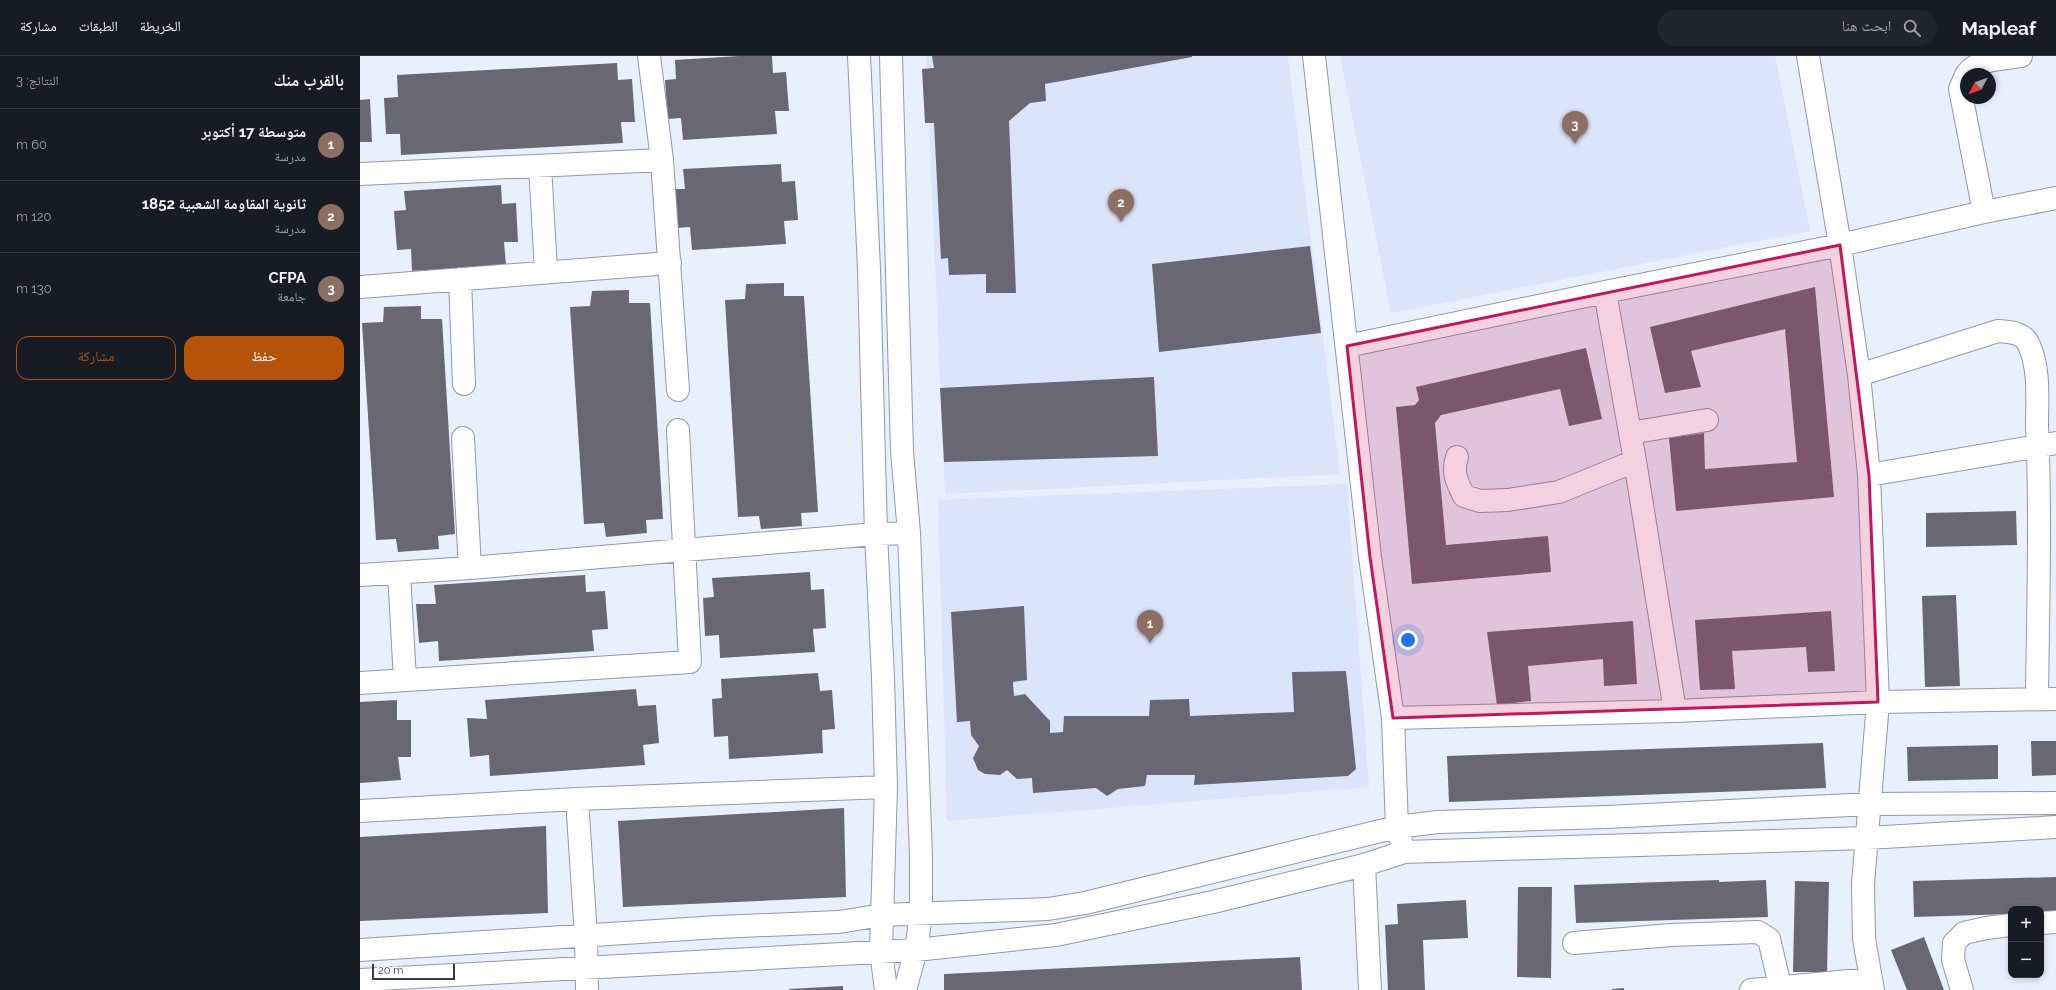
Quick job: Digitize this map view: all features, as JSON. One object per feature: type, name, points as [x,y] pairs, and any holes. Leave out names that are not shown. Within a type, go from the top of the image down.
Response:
[{"type":"street","points":[[649,56],[662,160],[678,390]]},
{"type":"street","points":[[859,56],[869,269],[876,534],[886,787],[881,951],[886,990]]},
{"type":"street","points":[[891,56],[900,380],[909,533],[921,857],[921,915],[916,950],[905,990]]},
{"type":"street","points":[[1314,56],[1370,557],[1393,718],[1398,827],[1404,852]]},
{"type":"street","points":[[1751,990],[1872,985],[1864,939],[1863,884],[1871,804],[1878,702],[1869,475],[1859,375],[1840,245],[1808,56]]},
{"type":"street","points":[[1972,68],[1981,63],[2021,56]]},
{"type":"street","points":[[1963,104],[1984,212]]},
{"type":"street","points":[[360,174],[662,160]]},
{"type":"street","points":[[540,166],[546,271]]},
{"type":"street","points":[[1347,346],[1840,245],[1984,212],[2056,198]]},
{"type":"street","points":[[360,287],[546,271],[670,263]]},
{"type":"street","points":[[460,279],[464,384]]},
{"type":"street","points":[[1605,292],[1635,461],[1675,711]]},
{"type":"street","points":[[1393,718],[1675,711],[1878,702],[2047,699],[2047,445],[2036,374],[2029,345],[2024,338],[2016,334],[1998,331],[1859,375]]},
{"type":"street","points":[[1630,433],[1707,420]]},
{"type":"street","points":[[360,683],[690,662],[686,550],[678,430]]},
{"type":"street","points":[[463,438],[470,568]]},
{"type":"street","points":[[1869,475],[2047,445]]},
{"type":"street","points":[[1457,457],[1454,468],[1456,479],[1464,496],[1480,501],[1508,500],[1559,492],[1635,461]]},
{"type":"street","points":[[360,575],[470,568],[876,534],[909,533]]},
{"type":"street","points":[[399,573],[405,680]]},
{"type":"street","points":[[360,812],[577,799],[886,787]]},
{"type":"street","points":[[577,799],[586,936],[587,990]]},
{"type":"street","points":[[360,950],[718,927],[839,922],[882,915],[921,915],[1048,909],[1085,903],[1398,827],[1438,822],[1664,814],[1871,804],[2056,803]]},
{"type":"street","points":[[360,980],[916,950],[1056,935],[1213,902],[1364,865],[1404,852],[1867,838],[2056,827]]},
{"type":"street","points":[[1364,865],[1370,990]]},
{"type":"street","points":[[2044,923],[2056,922]]},
{"type":"street","points":[[1962,990],[1953,960],[1954,943],[1964,933],[2008,925]]},
{"type":"street","points":[[1574,943],[1758,932],[1769,939],[1780,989]]},
{"type":"highlighted area","points":[[1840,245],[1869,475],[1878,702],[1393,718],[1370,557],[1347,346]]},
{"type":"shaded area","points":[[926,56],[1288,56],[1340,474],[945,494]]},
{"type":"shaded area","points":[[1340,56],[1775,56],[1810,231],[1391,313]]},
{"type":"shaded area","points":[[1347,484],[1369,787],[947,821],[938,500]]},
{"type":"building","points":[[739,56],[772,56],[773,73],[786,72],[789,111],[775,111],[777,134],[683,140],[681,118],[668,119],[665,80],[676,79],[675,60]]},
{"type":"building","points":[[932,56],[1192,57],[1045,84],[1046,101],[1030,103],[1009,121],[1016,293],[986,293],[986,274],[949,275],[948,258],[941,259],[934,123],[925,123],[922,69],[934,68]]},
{"type":"building","points":[[617,63],[618,80],[632,79],[635,122],[621,122],[623,143],[401,155],[400,134],[386,134],[384,98],[398,97],[397,75]]},
{"type":"building","points":[[370,99],[372,142],[360,142],[360,100]]},
{"type":"building","points":[[781,164],[782,182],[795,181],[798,220],[784,221],[786,244],[692,250],[690,227],[676,228],[674,189],[685,189],[683,169]]},
{"type":"building","points":[[501,185],[502,204],[516,203],[518,242],[504,242],[506,265],[412,271],[411,249],[397,250],[394,211],[406,210],[404,191]]},
{"type":"building","points":[[1310,246],[1321,333],[1159,352],[1152,264]]},
{"type":"building","points":[[784,283],[784,296],[804,296],[818,512],[801,513],[802,526],[761,529],[759,516],[738,517],[725,300],[745,299],[746,284]]},
{"type":"building","points":[[1815,287],[1834,497],[1676,511],[1669,438],[1704,433],[1705,469],[1797,462],[1785,329],[1691,351],[1701,387],[1665,393],[1650,327]]},
{"type":"building","points":[[629,290],[629,303],[650,303],[663,519],[646,520],[647,533],[606,537],[604,523],[584,524],[570,307],[590,306],[592,291]]},
{"type":"building","points":[[421,306],[421,319],[442,319],[455,534],[438,536],[439,549],[398,552],[396,539],[376,540],[362,323],[383,322],[384,307]]},
{"type":"building","points":[[1586,348],[1602,419],[1569,426],[1560,389],[1441,415],[1435,423],[1446,545],[1548,536],[1551,572],[1412,584],[1396,407],[1415,405],[1419,400],[1416,387]]},
{"type":"building","points":[[1154,377],[1158,456],[944,462],[940,388]]},
{"type":"building","points":[[2016,511],[2017,545],[1926,547],[1926,513]]},
{"type":"building","points":[[810,572],[811,590],[824,589],[826,628],[813,629],[815,652],[720,658],[719,635],[705,636],[703,598],[714,597],[712,578]]},
{"type":"building","points":[[585,575],[586,592],[605,591],[608,629],[592,630],[594,651],[439,661],[438,641],[419,643],[416,604],[436,604],[434,585]]},
{"type":"building","points":[[1956,595],[1960,686],[1925,687],[1922,596]]},
{"type":"building","points":[[1024,606],[1027,680],[1013,682],[1014,696],[1025,694],[1050,721],[1050,733],[1063,732],[1064,716],[1149,716],[1150,700],[1189,699],[1190,716],[1294,712],[1292,672],[1346,671],[1356,769],[1348,776],[1194,785],[1195,775],[1147,775],[1145,786],[1118,789],[1107,796],[1096,788],[1033,793],[1032,778],[1017,779],[1007,770],[1000,775],[985,774],[978,770],[973,758],[979,746],[971,735],[970,721],[957,722],[951,612]]},
{"type":"building","points":[[1831,611],[1835,671],[1808,672],[1806,647],[1732,651],[1735,689],[1700,690],[1695,620]]},
{"type":"building","points":[[1633,621],[1637,684],[1604,686],[1603,659],[1528,666],[1531,701],[1497,705],[1487,632]]},
{"type":"building","points":[[818,673],[820,691],[832,690],[835,729],[822,730],[823,753],[729,759],[728,736],[714,737],[712,699],[722,698],[721,679]]},
{"type":"building","points":[[636,689],[638,706],[656,705],[659,743],[643,745],[645,765],[490,776],[489,755],[470,757],[467,718],[487,719],[485,700]]},
{"type":"building","points":[[397,700],[397,720],[411,720],[411,757],[398,757],[401,780],[360,783],[360,702]]},
{"type":"building","points":[[2031,741],[2056,741],[2056,775],[2032,776]]},
{"type":"building","points":[[1823,743],[1826,788],[1449,802],[1447,756]]},
{"type":"building","points":[[1998,745],[1998,779],[1908,781],[1907,747]]},
{"type":"building","points":[[844,808],[846,897],[623,907],[618,821]]},
{"type":"building","points":[[546,826],[548,913],[360,921],[360,837]]},
{"type":"building","points":[[2056,877],[2056,912],[2044,913],[2044,906],[2008,906],[2008,914],[1914,917],[1913,881]]},
{"type":"building","points":[[1719,880],[1719,882],[1766,880],[1768,917],[1576,923],[1574,885]]},
{"type":"building","points":[[1795,881],[1829,882],[1827,972],[1793,972]]},
{"type":"building","points":[[1518,887],[1552,887],[1551,978],[1517,977]]},
{"type":"building","points":[[1466,900],[1468,938],[1423,940],[1425,990],[1388,990],[1385,925],[1398,924],[1397,904]]},
{"type":"building","points":[[1924,937],[1944,990],[1907,990],[1891,950]]},
{"type":"building","points":[[1300,957],[1302,990],[944,990],[944,974]]},
{"type":"building","points":[[843,986],[843,990],[789,990],[789,989]]},
{"type":"building","points":[[1624,988],[1624,990],[1612,990],[1612,989]]},
{"type":"place","name":"CFPA","points":[[1575,144]]},
{"type":"place","name":"ثانوية المقاومة الشعبية 1852","points":[[1121,222]]},
{"type":"place","name":"متوسطة 17 أكتوبر","points":[[1150,643]]}]
